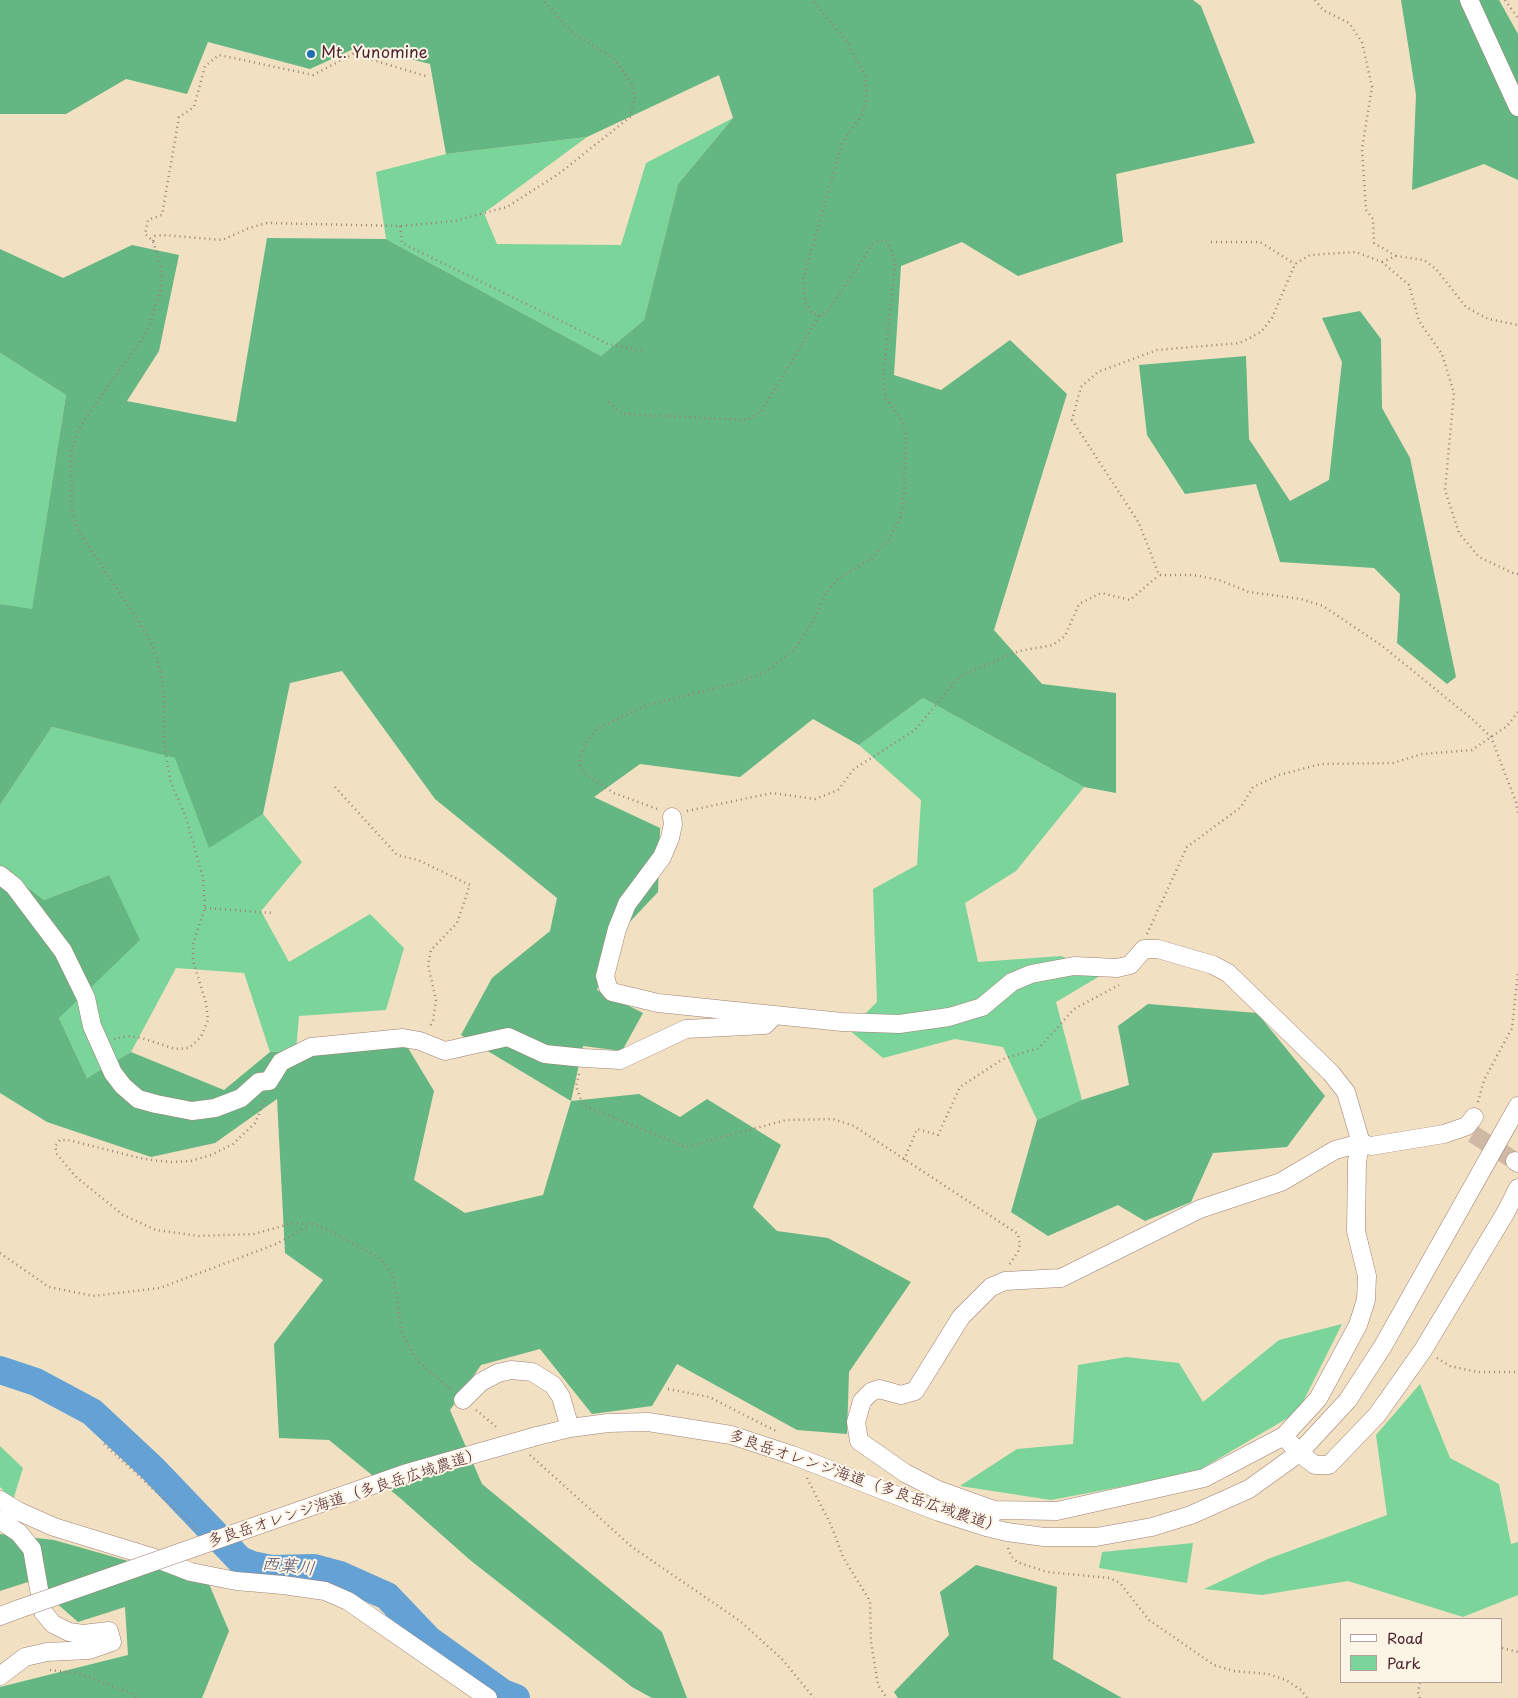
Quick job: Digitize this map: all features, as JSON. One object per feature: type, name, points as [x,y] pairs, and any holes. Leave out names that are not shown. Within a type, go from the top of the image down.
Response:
[{"type":"street","points":[[1469,0],[1518,107]]},
{"type":"street","points":[[672,817],[673,824],[670,838],[662,857],[627,904],[617,929],[605,976],[608,987],[612,992],[622,996],[658,1003],[774,1016],[842,1022],[900,1024],[949,1017],[982,1007],[1012,982],[1031,974],[1074,966],[1117,968],[1130,965],[1144,949],[1158,949],[1212,965],[1228,973],[1331,1073],[1346,1092],[1361,1143],[1357,1161],[1356,1231],[1367,1276],[1366,1300],[1358,1325],[1318,1398],[1284,1436],[1204,1478],[1057,1511],[994,1510],[938,1490],[905,1473],[859,1441],[856,1422],[862,1401],[870,1392],[879,1389],[901,1395],[914,1391],[961,1317],[992,1287],[1005,1281],[1061,1278],[1200,1209],[1281,1182],[1336,1150],[1361,1143],[1371,1146],[1444,1134],[1471,1126]]},
{"type":"street","points":[[0,875],[14,886],[63,951],[86,998],[92,1026],[113,1073],[123,1086],[138,1098],[156,1104],[192,1110],[216,1108],[241,1098],[259,1082],[269,1082],[281,1062],[311,1047],[403,1038],[420,1041],[445,1051],[508,1037],[544,1054],[620,1060],[686,1029],[765,1025],[774,1016]]},
{"type":"street","name":"多良岳オレンジ海道（多良岳広域農道）","points":[[0,1616],[404,1474],[537,1436],[570,1428],[608,1423],[648,1422],[731,1435],[792,1454],[939,1512],[1007,1532],[1044,1537],[1096,1537],[1152,1527],[1191,1515],[1249,1488],[1299,1453],[1348,1400],[1383,1346],[1518,1106]]},
{"type":"street","points":[[1284,1436],[1299,1453],[1315,1465],[1329,1465],[1377,1416],[1423,1350],[1506,1212],[1518,1188]]},
{"type":"street","points":[[463,1400],[481,1382],[498,1373],[511,1370],[532,1372],[553,1385],[560,1398],[570,1428]]},
{"type":"street","points":[[0,1500],[18,1511],[54,1527],[155,1558],[191,1572],[236,1581],[284,1585],[326,1592],[348,1601],[488,1698]]},
{"type":"street","points":[[986,1527],[994,1510]]},
{"type":"street","points":[[0,1520],[19,1533],[32,1550],[43,1612],[53,1624],[69,1632],[82,1634],[109,1631],[112,1642],[89,1650],[47,1652],[25,1657],[0,1676]]},
{"type":"path","points":[[153,241],[156,236],[163,234],[222,240],[249,228],[267,223],[400,226],[454,222],[507,207],[560,173],[630,117],[634,98],[631,82],[613,58],[572,33],[543,0]]},
{"type":"path","points":[[812,0],[847,41],[865,76],[867,98],[862,115],[842,143],[803,280],[805,301],[811,312],[819,316]]},
{"type":"path","points":[[1315,0],[1323,10],[1349,23],[1362,42],[1372,87],[1362,149],[1366,210],[1373,219],[1374,243],[1396,256],[1424,260],[1436,269],[1466,307],[1488,319],[1518,325]]},
{"type":"path","points":[[1505,0],[1518,18]]},
{"type":"path","points":[[102,1046],[112,1040],[127,1036],[142,1038],[175,1049],[189,1048],[201,1037],[208,1020],[206,1003],[193,961],[192,944],[206,908],[202,877],[185,815],[171,783],[164,745],[162,674],[153,646],[136,617],[79,532],[72,508],[72,448],[78,431],[147,332],[161,290],[160,267],[153,241],[145,234],[148,220],[162,215],[179,117],[194,107],[205,66],[219,55],[314,75],[353,54],[429,77]]},
{"type":"path","points":[[400,226],[402,243],[608,344],[644,351]]},
{"type":"path","points":[[609,402],[623,414],[747,420],[761,412],[819,316],[829,310],[872,245],[880,240],[887,242],[892,251],[895,265],[883,377],[886,398],[900,417],[906,434],[904,494],[900,519],[888,541],[872,558],[838,579],[826,594],[812,623],[795,649],[766,672],[733,684],[646,705],[598,729],[586,742],[581,755],[580,767],[585,774],[614,793],[664,812],[672,817],[690,810],[772,793],[814,799],[838,790],[854,769],[915,730],[960,676],[1019,651],[1053,645],[1065,636],[1079,604],[1101,593],[1130,600],[1159,575],[1194,574],[1219,580],[1249,592],[1301,599],[1323,606],[1381,645],[1471,718],[1491,738],[1516,802],[1518,813]]},
{"type":"path","points":[[1212,242],[1260,242],[1295,264]]},
{"type":"path","points":[[1159,575],[1139,523],[1072,420],[1081,387],[1098,372],[1157,350],[1240,342],[1261,332],[1272,318],[1295,264],[1310,255],[1356,252],[1382,262],[1410,285],[1419,321],[1442,354],[1454,393],[1445,490],[1459,533],[1479,557],[1518,574]]},
{"type":"path","points":[[1382,262],[1396,256]]},
{"type":"path","points":[[1144,949],[1146,936],[1187,847],[1241,807],[1253,787],[1279,774],[1321,764],[1393,763],[1422,754],[1472,750],[1507,726],[1518,712]]},
{"type":"path","points":[[336,788],[397,855],[418,860],[470,886],[458,923],[431,950],[428,965],[436,1000],[433,1021],[420,1041]]},
{"type":"path","points":[[206,908],[273,913]]},
{"type":"path","points":[[904,1160],[917,1130],[938,1135],[960,1087],[1003,1059],[1039,1048],[1074,1009],[1123,983],[1130,965]]},
{"type":"path","points":[[1471,1126],[1484,1080],[1512,1028],[1518,972]]},
{"type":"path","points":[[584,1058],[576,1086],[583,1105],[686,1147],[786,1120],[833,1119],[854,1126],[1018,1234],[1020,1244],[1018,1252],[1005,1269],[1005,1281]]},
{"type":"path","points":[[269,1082],[264,1102],[255,1123],[233,1144],[211,1155],[191,1161],[170,1162],[144,1159],[68,1140],[60,1140],[55,1146],[57,1154],[75,1176],[123,1215],[156,1230],[199,1236],[254,1234],[293,1223],[312,1224],[330,1231],[381,1259],[393,1275],[402,1334],[418,1362],[499,1430]]},
{"type":"path","points":[[0,1253],[49,1287],[93,1296],[160,1288],[276,1244],[312,1224]]},
{"type":"path","points":[[1423,1350],[1450,1366],[1477,1372],[1518,1372]]},
{"type":"path","points":[[668,1389],[708,1397],[783,1434],[831,1525],[843,1557],[870,1601],[871,1642],[878,1685],[887,1698]]},
{"type":"path","points":[[104,1444],[204,1535]]},
{"type":"path","points":[[528,1454],[632,1547],[740,1621],[782,1659],[814,1698]]},
{"type":"path","points":[[1007,1532],[1008,1550],[1017,1562],[1047,1572],[1110,1578],[1120,1583],[1149,1620],[1214,1665],[1234,1672],[1268,1674],[1286,1680],[1300,1690],[1306,1698]]},
{"type":"path","points":[[1503,1648],[1518,1652]]},
{"type":"path","points":[[48,1670],[77,1673],[131,1693],[136,1698]]},
{"type":"path","points":[[1420,1683],[1418,1692],[1420,1698]]},
{"type":"green space","points":[[0,0],[1193,0],[1201,6],[1255,143],[1116,174],[1123,242],[1018,276],[962,242],[901,266],[894,375],[941,390],[1010,340],[1067,394],[994,630],[1042,684],[1116,693],[1116,793],[1084,787],[923,698],[859,745],[813,719],[740,777],[640,764],[594,797],[660,828],[658,892],[609,944],[597,990],[643,1013],[622,1051],[583,1046],[571,1101],[461,1035],[492,978],[550,931],[557,898],[435,799],[342,671],[290,683],[263,814],[209,848],[175,758],[52,727],[0,805],[0,604],[32,609],[66,395],[0,353],[0,249],[63,278],[132,245],[179,255],[159,351],[127,401],[236,422],[267,238],[386,239],[601,356],[644,320],[678,184],[733,118],[719,75],[587,137],[446,154],[430,64],[360,46],[310,69],[208,42],[187,94],[126,79],[66,114],[0,114]]},
{"type":"green space","points":[[1401,0],[1499,0],[1518,34],[1518,180],[1484,164],[1412,190],[1416,95]]},
{"type":"green space","points":[[733,118],[678,184],[644,320],[601,356],[386,239],[376,172],[446,154],[587,137],[484,213],[497,244],[621,245],[646,163]]},
{"type":"green space","points":[[1360,311],[1381,339],[1382,408],[1410,458],[1456,677],[1447,684],[1397,643],[1400,594],[1374,568],[1280,562],[1256,484],[1185,494],[1147,435],[1139,365],[1246,356],[1249,439],[1290,501],[1329,480],[1342,362],[1322,318]]},
{"type":"green space","points":[[0,353],[66,395],[32,610],[0,604]]},
{"type":"green space","points":[[923,698],[1084,787],[1016,871],[965,903],[978,962],[1061,956],[1105,973],[1056,1002],[1082,1100],[1037,1120],[1003,1047],[955,1039],[883,1058],[849,1030],[877,1002],[873,889],[917,865],[921,800],[859,745]]},
{"type":"green space","points":[[52,727],[176,758],[209,847],[263,814],[302,862],[261,911],[289,962],[370,914],[404,948],[386,1010],[299,1016],[296,1050],[270,1052],[244,973],[176,968],[131,1052],[87,1078],[59,1018],[109,875],[44,900],[0,866],[0,805]]},
{"type":"green space","points":[[0,866],[44,900],[109,875],[140,940],[59,1018],[87,1078],[131,1052],[224,1090],[270,1052],[405,1043],[434,1091],[414,1180],[465,1213],[543,1195],[571,1101],[639,1094],[680,1117],[707,1099],[781,1145],[753,1207],[777,1231],[828,1238],[911,1282],[849,1372],[847,1434],[797,1430],[677,1364],[652,1406],[592,1414],[540,1349],[481,1365],[450,1410],[482,1484],[662,1632],[687,1698],[652,1698],[632,1687],[470,1560],[400,1498],[329,1440],[279,1438],[274,1344],[323,1280],[285,1253],[277,1099],[215,1143],[151,1157],[47,1122],[0,1093]]},
{"type":"green space","points":[[1148,1004],[1257,1013],[1325,1096],[1287,1147],[1213,1153],[1191,1202],[1145,1221],[1118,1205],[1048,1236],[1011,1212],[1037,1120],[1082,1100],[1129,1085],[1118,1026]]},
{"type":"green space","points":[[1342,1324],[1298,1412],[1194,1473],[1051,1500],[960,1486],[1017,1449],[1073,1444],[1078,1365],[1126,1357],[1179,1363],[1203,1402],[1279,1340]]},
{"type":"green space","points":[[1420,1384],[1450,1458],[1499,1484],[1511,1544],[1518,1542],[1518,1595],[1463,1617],[1348,1581],[1262,1595],[1204,1589],[1268,1559],[1387,1515],[1376,1435]]},
{"type":"green space","points":[[0,1446],[23,1468],[13,1500],[0,1487]]},
{"type":"green space","points":[[0,1534],[54,1540],[209,1584],[229,1631],[202,1698],[0,1698],[0,1687],[128,1655],[125,1607],[78,1622],[31,1581],[0,1591]]},
{"type":"green space","points":[[1193,1543],[1187,1583],[1099,1568],[1102,1552]]},
{"type":"green space","points":[[976,1565],[1057,1587],[1053,1659],[1122,1698],[898,1698],[894,1692],[949,1635],[940,1592]]},
{"type":"waterway","name":"西葉川","points":[[0,1370],[36,1382],[92,1412],[153,1469],[240,1560],[252,1565],[272,1569],[314,1568],[340,1575],[387,1596],[428,1639],[503,1693],[516,1698]]},
{"type":"tunnel","points":[[1473,1134],[1515,1161]]},
{"type":"place","name":"Mt. Yunomine","points":[[311,54]]}]
